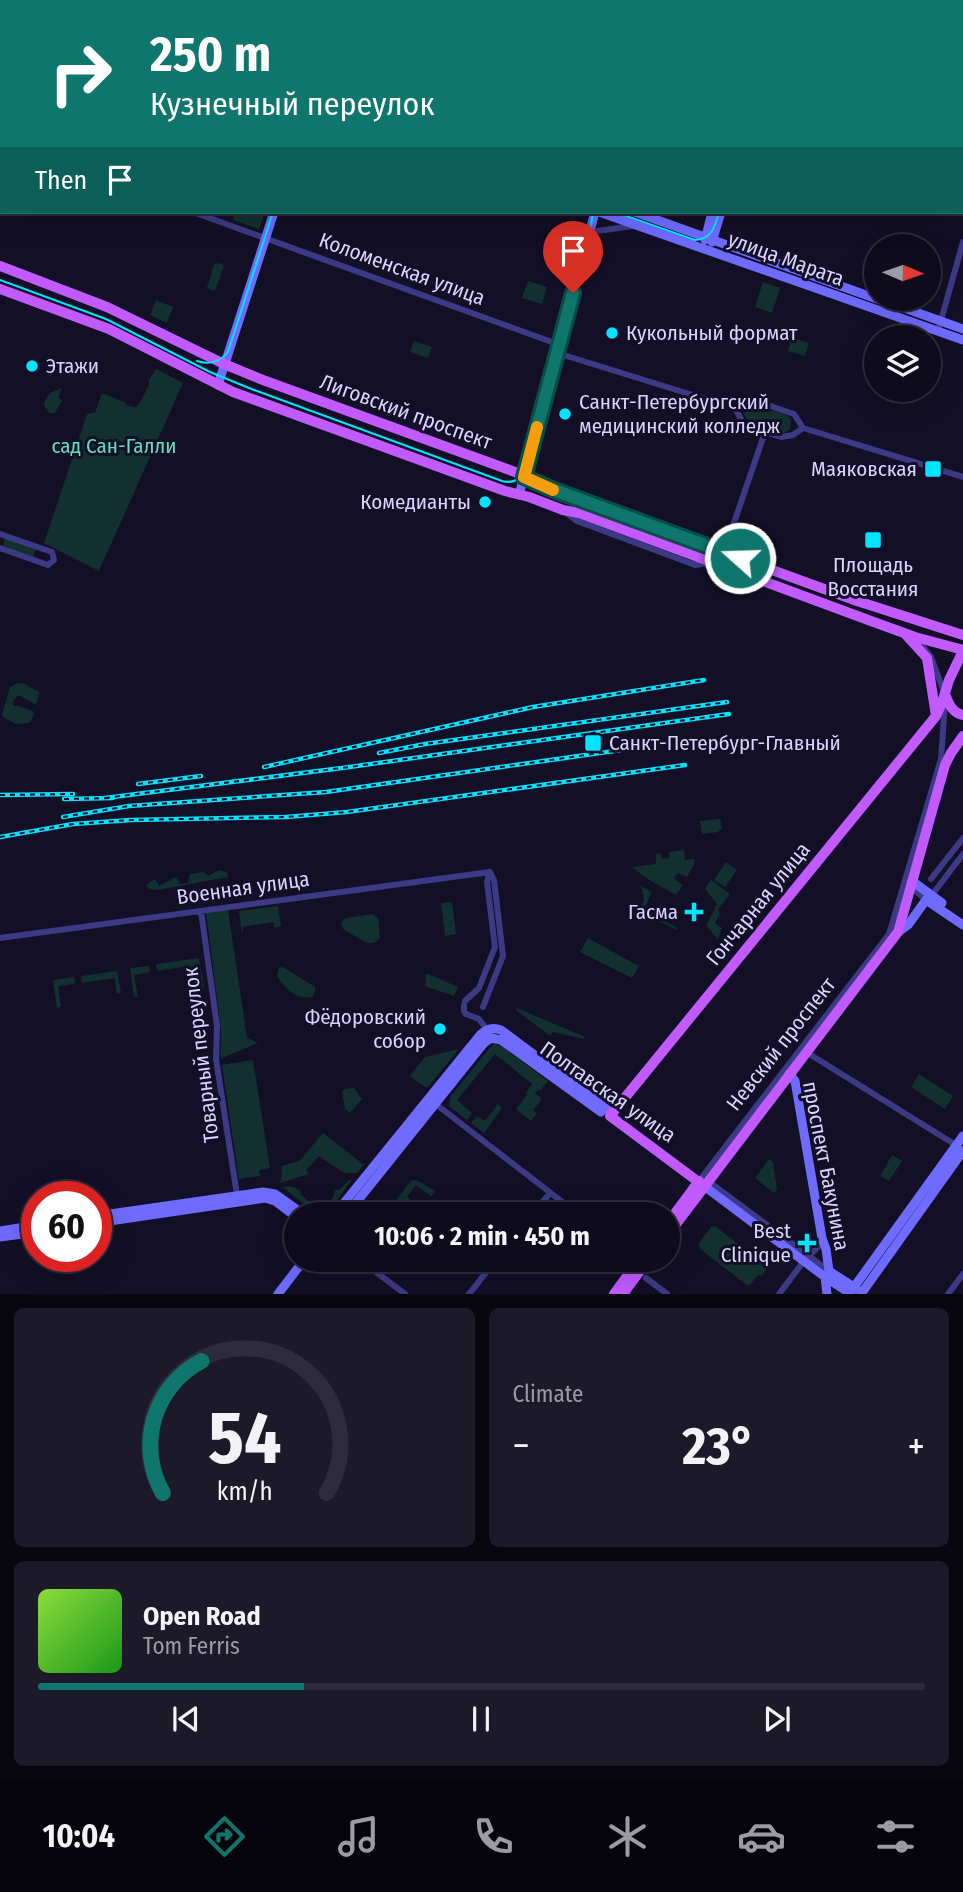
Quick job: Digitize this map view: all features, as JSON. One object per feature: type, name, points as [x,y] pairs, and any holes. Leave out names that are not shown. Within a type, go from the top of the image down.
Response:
[{"type":"main road","name":"Лиговский проспект","points":[[0,266],[107,307],[225,365],[514,472],[523,489]]},
{"type":"main road","name":"Лиговский проспект","points":[[0,289],[109,330],[218,385],[473,480],[523,489],[563,510],[579,513],[915,637],[963,651]]},
{"type":"main road","name":"Лиговский проспект","points":[[523,489],[537,483],[897,615],[963,635]]},
{"type":"main road","points":[[815,601],[820,587]]},
{"type":"main road","points":[[904,633],[927,658],[936,716]]},
{"type":"main road","name":"Невский проспект","points":[[945,694],[963,651]]},
{"type":"main road","points":[[952,672],[963,668]]},
{"type":"main road","points":[[936,716],[945,694]]},
{"type":"main road","points":[[945,694],[951,708],[963,715]]},
{"type":"main road","name":"Гончарная улица","points":[[611,1114],[936,716]]},
{"type":"main road","name":"Невский проспект","points":[[680,1217],[787,1072],[806,1052],[898,932],[945,765],[963,736]]},
{"type":"main road","name":"Полтавская улица","points":[[611,1114],[704,1183]]},
{"type":"main road","name":"Невский проспект","points":[[680,1210],[704,1183]]},
{"type":"main road","points":[[614,1293],[630,1272]]},
{"type":"main road","points":[[623,1293],[639,1272]]},
{"type":"street","name":"Коломенская улица","points":[[199,214],[559,349],[739,407],[755,401],[789,411],[794,414],[800,427]]},
{"type":"street","points":[[218,385],[273,214]]},
{"type":"street","points":[[523,489],[596,214]]},
{"type":"street","name":"улица Марата","points":[[603,214],[936,325]]},
{"type":"street","name":"улица Марата","points":[[641,214],[864,294]]},
{"type":"street","points":[[706,249],[712,214]]},
{"type":"street","points":[[709,238],[720,214]]},
{"type":"street","name":"улица Марата","points":[[590,232],[637,225]]},
{"type":"street","points":[[939,325],[963,242]]},
{"type":"street","name":"улица Марата","points":[[907,312],[937,325]]},
{"type":"street","name":"улица Марата","points":[[941,326],[963,329]]},
{"type":"street","name":"улица Марата","points":[[941,327],[963,340]]},
{"type":"street","points":[[739,407],[743,423],[765,432],[787,437],[800,427],[963,477]]},
{"type":"street","points":[[723,552],[765,432]]},
{"type":"street","points":[[0,534],[52,552],[54,560],[48,565],[0,548]]},
{"type":"street","points":[[915,637],[931,657],[945,694]]},
{"type":"street","name":"Невский проспект","points":[[787,1072],[887,938],[910,882],[941,759],[945,694]]},
{"type":"street","points":[[931,879],[963,838]]},
{"type":"street","points":[[935,891],[962,856],[952,851]]},
{"type":"street","points":[[490,872],[487,882],[495,947],[478,988],[465,1003],[464,1011],[479,1019],[490,1034]]},
{"type":"street","points":[[479,1019],[503,953],[494,880],[490,872]]},
{"type":"street","name":"Военная улица","points":[[0,938],[490,872]]},
{"type":"street","points":[[910,882],[926,900],[963,925]]},
{"type":"street","points":[[910,882],[963,918]]},
{"type":"street","name":"Невский проспект","points":[[898,932],[908,925],[926,900]]},
{"type":"street","name":"Товарный переулок","points":[[201,911],[217,1027],[216,1059],[236,1195]]},
{"type":"street","points":[[355,1202],[478,1037],[490,1034]]},
{"type":"street","points":[[345,1202],[490,1034]]},
{"type":"street","name":"Полтавская улица","points":[[490,1034],[597,1110],[611,1114]]},
{"type":"street","points":[[806,1052],[961,1149]]},
{"type":"street","name":"проспект Бакунина","points":[[787,1072],[795,1081],[821,1238],[826,1249],[827,1293]]},
{"type":"street","points":[[432,1101],[562,1202]]},
{"type":"street","points":[[856,1292],[961,1149],[963,1136]]},
{"type":"street","name":"Полтавская улица","points":[[704,1183],[825,1275],[856,1292]]},
{"type":"street","points":[[112,1214],[270,1192],[286,1202]]},
{"type":"street","points":[[543,1202],[550,1193]]},
{"type":"street","points":[[112,1221],[265,1198],[284,1207]]},
{"type":"street","points":[[0,1231],[21,1228]]},
{"type":"street","points":[[0,1237],[21,1234]]},
{"type":"street","points":[[779,1293],[818,1247],[821,1238]]},
{"type":"street","points":[[278,1293],[295,1272]]},
{"type":"street","points":[[376,1272],[405,1293]]},
{"type":"street","points":[[469,1293],[486,1272]]},
{"type":"street","points":[[948,1293],[963,1274]]},
{"type":"street","points":[[646,1278],[667,1293]]},
{"type":"green space","points":[[234,214],[264,214],[259,229],[233,220]]},
{"type":"green space","points":[[218,263],[224,266],[215,291],[207,288],[214,265]]},
{"type":"green space","points":[[528,281],[547,287],[542,304],[522,298]]},
{"type":"green space","points":[[763,282],[780,288],[772,313],[755,307]]},
{"type":"green space","points":[[156,300],[173,307],[167,323],[150,315]]},
{"type":"green space","points":[[792,338],[809,343],[805,356],[788,351]]},
{"type":"green space","points":[[414,341],[432,347],[428,358],[410,352]]},
{"type":"green space","name":"сад Сан-Галли","points":[[156,369],[183,383],[99,571],[44,543],[87,414],[95,413],[102,393],[126,405],[138,406]]},
{"type":"green space","points":[[62,388],[58,398],[62,400],[55,413],[49,413],[44,405],[47,398],[52,392]]},
{"type":"green space","points":[[752,405],[787,415],[791,420],[790,429],[780,433],[749,423],[744,414]]},
{"type":"green space","points":[[5,538],[36,549],[33,557],[3,546]]},
{"type":"green space","points":[[18,683],[39,692],[35,704],[18,695],[13,701],[13,706],[33,711],[34,715],[29,723],[16,724],[2,714],[10,687]]},
{"type":"green space","points":[[720,819],[722,828],[718,832],[702,834],[700,821]]},
{"type":"green space","points":[[684,850],[685,860],[694,859],[694,864],[687,877],[678,873],[674,879],[683,885],[676,895],[632,867],[656,864],[656,854],[661,853],[662,859],[669,858],[669,852]]},
{"type":"green space","points":[[726,862],[737,870],[725,887],[714,880]]},
{"type":"green space","points":[[218,870],[227,872],[228,877],[158,890],[149,889],[146,885],[155,879],[159,886],[176,877],[180,884],[188,883],[190,874],[203,872],[209,876]]},
{"type":"green space","points":[[711,880],[730,894],[718,909],[720,914],[715,923],[722,928],[718,939],[706,926],[717,904],[705,889]]},
{"type":"green space","points":[[641,886],[652,892],[644,909],[677,928],[676,930],[639,910],[644,900]]},
{"type":"green space","points":[[452,902],[456,934],[445,936],[441,903]]},
{"type":"green space","points":[[278,906],[281,926],[275,928],[273,922],[243,927],[242,935],[239,911]]},
{"type":"green space","points":[[228,909],[247,1038],[258,1043],[220,1059],[221,1030],[206,912]]},
{"type":"green space","points":[[373,914],[378,918],[380,938],[374,943],[367,943],[343,929],[341,922],[346,918]]},
{"type":"green space","points":[[588,938],[639,966],[632,978],[580,952]]},
{"type":"green space","points":[[199,958],[204,987],[194,989],[190,966],[157,971],[156,964]]},
{"type":"green space","points":[[149,966],[150,972],[134,975],[138,997],[134,997],[130,968]]},
{"type":"green space","points":[[283,967],[315,987],[313,997],[297,996],[284,985],[277,976],[279,968]]},
{"type":"green space","points":[[117,971],[121,993],[117,994],[115,978],[82,983],[81,976]]},
{"type":"green space","points":[[426,973],[458,987],[454,996],[425,986]]},
{"type":"green space","points":[[74,977],[75,984],[58,986],[61,1007],[57,1008],[53,980]]},
{"type":"green space","points":[[517,1008],[585,1037],[584,1039],[553,1032],[550,1036],[516,1010]]},
{"type":"green space","points":[[495,1044],[548,1081],[535,1093],[542,1099],[533,1110],[537,1114],[531,1121],[516,1109],[532,1084],[495,1054],[457,1100],[472,1113],[467,1120],[449,1106],[450,1097]]},
{"type":"green space","points":[[459,1049],[428,1087],[410,1076],[425,1057]]},
{"type":"green space","points":[[253,1060],[270,1168],[259,1170],[260,1176],[239,1179],[222,1065]]},
{"type":"green space","points":[[919,1074],[953,1096],[945,1109],[911,1087]]},
{"type":"green space","points":[[354,1088],[362,1099],[349,1112],[345,1109],[342,1092],[344,1089]]},
{"type":"green space","points":[[498,1104],[502,1108],[484,1133],[471,1123],[477,1116],[485,1121]]},
{"type":"green space","points":[[323,1133],[364,1165],[357,1173],[344,1173],[319,1156],[306,1170],[309,1174],[280,1183],[281,1166],[299,1161]]},
{"type":"green space","points":[[892,1155],[902,1161],[889,1181],[880,1176]]},
{"type":"green space","points":[[769,1159],[773,1162],[777,1190],[774,1193],[755,1178]]},
{"type":"green space","points":[[352,1180],[335,1202],[329,1202],[335,1190]]},
{"type":"green space","points":[[415,1180],[435,1191],[431,1196],[416,1185],[407,1197],[413,1202],[394,1202],[411,1181]]},
{"type":"green space","points":[[282,1187],[298,1189],[309,1202],[302,1202]]},
{"type":"green space","points":[[712,1226],[766,1265],[762,1276],[758,1275],[747,1285],[700,1249],[699,1243]]},
{"type":"tram line","points":[[197,361],[214,362],[228,352],[272,214]]},
{"type":"tram line","points":[[0,280],[106,319],[210,372],[249,388],[510,482],[520,478],[526,468],[593,214]]},
{"type":"tram line","points":[[621,214],[695,240],[709,235],[718,214]]},
{"type":"railway","points":[[264,767],[533,707],[704,680]]},
{"type":"railway","points":[[379,753],[425,744],[727,702]]},
{"type":"railway","points":[[105,798],[729,714]]},
{"type":"railway","points":[[63,817],[129,806],[326,792],[663,744]]},
{"type":"railway","points":[[0,837],[73,824],[286,817],[347,812],[685,765]]},
{"type":"railway","points":[[138,784],[201,776]]},
{"type":"railway","points":[[0,795],[73,794]]},
{"type":"railway","points":[[64,799],[113,798]]},
{"type":"slow traffic","points":[[537,427],[524,477],[553,490]]},
{"type":"place","name":"Кукольный формат","points":[[612,333]]},
{"type":"place","name":"Этажи","points":[[32,366]]},
{"type":"place","name":"Санкт-Петербургский медицинский колледж","points":[[565,414]]},
{"type":"place","name":"Маяковская","points":[[933,469]]},
{"type":"place","name":"Комедианты","points":[[485,502]]},
{"type":"place","name":"Площадь Восстания","points":[[873,540]]},
{"type":"place","name":"Санкт-Петербург-Главный","points":[[593,743]]},
{"type":"place","name":"Гасма","points":[[694,912]]},
{"type":"place","name":"Фёдоровский собор","points":[[440,1029]]},
{"type":"place","name":"Best Clinique","points":[[807,1243]]},
{"type":"route","points":[[573,293],[524,477],[740,558]]}]
